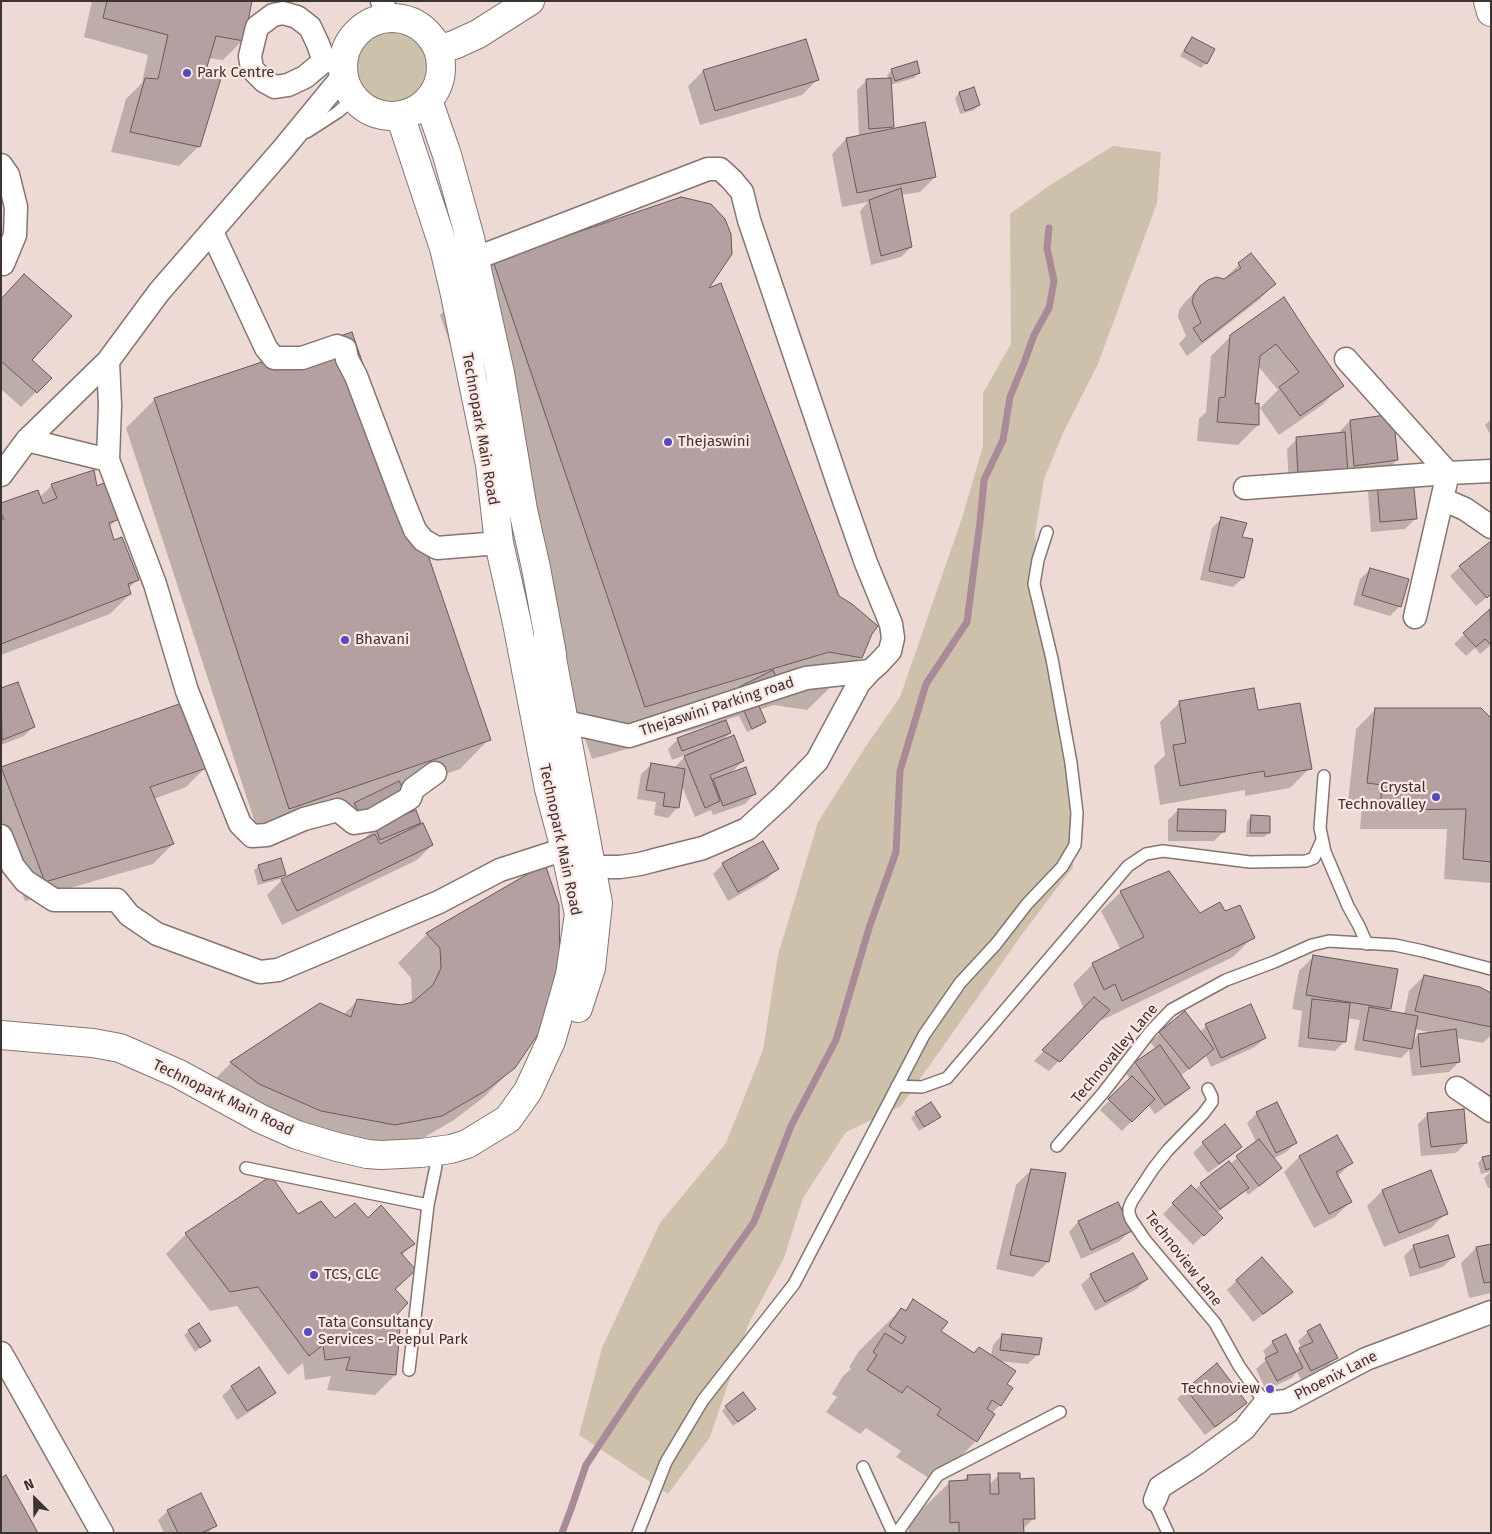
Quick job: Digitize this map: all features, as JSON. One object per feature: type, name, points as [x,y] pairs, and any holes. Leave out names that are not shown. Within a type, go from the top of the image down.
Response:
[{"type":"street","points":[[439,49],[454,45],[478,34],[530,1]]},
{"type":"street","points":[[1488,1],[1491,12]]},
{"type":"street","points":[[1,475],[27,440],[108,361],[159,292],[283,149],[341,74],[347,45],[357,32],[385,9],[424,28],[433,38],[439,49],[442,61],[442,73],[432,97],[421,107],[408,114],[394,116],[379,115],[370,111],[341,74]]},
{"type":"street","name":"Technopark Main Road","points":[[428,100],[447,155],[470,238],[500,373],[523,510],[536,568],[598,902]]},
{"type":"street","name":"Technopark Main Road","points":[[1,1035],[93,1042],[120,1048],[179,1074],[261,1119],[297,1135],[366,1154],[397,1155],[451,1149],[467,1144],[508,1119],[528,1091],[551,1041],[570,975],[579,914],[565,849],[549,789],[517,623],[499,543],[490,465],[450,273],[444,248],[400,115]]},
{"type":"street","points":[[1,165],[8,175],[16,207],[15,235],[3,264]]},
{"type":"street","points":[[470,238],[479,257],[708,169],[720,169],[732,180],[742,192],[749,220],[852,524],[891,624],[893,638],[890,650],[859,683],[817,761],[747,829],[703,848],[659,860],[630,865],[592,867]]},
{"type":"street","points":[[212,232],[266,348],[274,358],[302,358],[337,346],[345,348],[347,359],[356,376],[404,503],[415,530],[423,540],[437,548],[499,543]]},
{"type":"street","points":[[1346,360],[1448,473]]},
{"type":"street","points":[[108,361],[110,405],[108,460],[155,584],[187,691],[240,824],[252,836],[266,835],[304,819],[338,810],[354,823],[372,820],[410,798],[413,789],[436,773]]},
{"type":"street","points":[[27,440],[108,460]]},
{"type":"street","points":[[1245,488],[1491,471]]},
{"type":"street","points":[[1414,617],[1448,473]]},
{"type":"street","points":[[1442,499],[1465,509],[1491,527]]},
{"type":"street","name":"Technopark Main Road","points":[[1,1046],[48,1048],[119,1060],[287,1146],[337,1162],[436,1166],[466,1158],[505,1141],[535,1106],[566,1049],[591,968],[598,902],[566,722],[548,637]]},
{"type":"street","name":"Thejaswini Parking road","points":[[566,722],[629,736],[806,678],[870,671]]},
{"type":"street","points":[[1,836],[13,866],[26,881],[54,900],[117,900],[129,915],[157,934],[260,972],[278,970],[439,902],[500,870],[565,849]]},
{"type":"street","points":[[1457,1088],[1491,1111]]},
{"type":"street","name":"Phoenix Lane","points":[[1265,1403],[1287,1401],[1366,1359],[1491,1312]]},
{"type":"street","points":[[1,1353],[102,1533]]},
{"type":"street","points":[[1155,1500],[1160,1487],[1196,1464],[1244,1429],[1265,1403]]},
{"type":"lane","points":[[638,1533],[666,1462],[702,1400],[794,1284],[924,1035],[960,983],[996,944],[1027,904],[1062,867],[1075,845],[1078,813],[1052,660],[1034,584],[1038,560],[1047,532]]},
{"type":"lane","points":[[1324,776],[1320,828],[1324,852],[1367,944]]},
{"type":"lane","points":[[897,1086],[922,1087],[946,1078],[1128,866],[1146,854],[1162,851],[1250,862],[1306,861],[1314,858],[1322,840]]},
{"type":"lane","name":"Technovalley Lane","points":[[1057,1146],[1103,1093],[1150,1032],[1171,1010],[1226,980],[1312,945],[1329,941],[1395,945],[1491,969]]},
{"type":"lane","name":"Technoview Lane","points":[[1208,1089],[1212,1102],[1168,1150],[1148,1176],[1132,1201],[1129,1213],[1145,1240],[1215,1323],[1239,1366],[1265,1403]]},
{"type":"lane","points":[[409,1370],[428,1205],[436,1166]]},
{"type":"lane","points":[[246,1168],[428,1205]]},
{"type":"lane","points":[[897,1533],[938,1475],[1060,1412]]},
{"type":"lane","points":[[863,1467],[892,1533]]},
{"type":"lane","points":[[1155,1500],[1156,1508],[1168,1533]]},
{"type":"shaded area","points":[[385,29],[401,29],[415,35],[426,46],[432,60],[432,76],[426,90],[415,101],[401,107],[385,107],[371,101],[360,90],[354,76],[354,60],[360,46],[371,35]]},
{"type":"shaded area","points":[[1113,146],[1161,152],[1157,203],[1098,364],[1064,431],[1044,479],[1035,534],[1060,744],[1076,803],[1073,867],[1023,933],[901,1106],[846,1132],[803,1198],[784,1258],[748,1325],[710,1437],[668,1494],[579,1435],[602,1348],[660,1223],[726,1143],[763,1050],[778,955],[818,822],[866,746],[900,697],[962,518],[983,446],[983,393],[1011,344],[1010,214],[1050,185]]},
{"type":"building","name":"Park Centre","points":[[107,1],[252,1],[244,41],[216,36],[206,70],[222,75],[200,147],[130,132],[145,78],[158,79],[168,35],[103,18]]},
{"type":"building","points":[[1192,37],[1215,49],[1207,64],[1184,51]]},
{"type":"building","points":[[806,39],[819,80],[715,111],[703,70]]},
{"type":"building","points":[[917,61],[920,73],[895,81],[891,69]]},
{"type":"building","points":[[891,78],[894,127],[869,129],[866,79]]},
{"type":"building","points":[[974,87],[980,105],[965,111],[959,92]]},
{"type":"building","points":[[925,122],[936,177],[857,193],[846,138]]},
{"type":"building","points":[[901,188],[912,247],[881,256],[869,200]]},
{"type":"building","name":"Thejaswini","points":[[681,197],[711,204],[725,219],[731,234],[732,254],[709,288],[721,283],[839,596],[852,604],[878,626],[872,634],[862,658],[829,652],[645,707],[493,261]]},
{"type":"building","points":[[1251,253],[1276,284],[1202,342],[1193,328],[1201,323],[1192,302],[1194,294],[1208,280],[1216,277],[1224,279],[1241,268],[1238,263]]},
{"type":"building","points":[[24,274],[72,316],[32,360],[52,378],[37,393],[1,361],[1,299]]},
{"type":"building","points":[[1284,297],[1344,386],[1300,416],[1279,387],[1299,372],[1276,344],[1260,356],[1255,404],[1259,403],[1259,425],[1217,422],[1219,398],[1225,397],[1230,335]]},
{"type":"building","name":"Bhavani","points":[[352,332],[491,740],[289,809],[154,398]]},
{"type":"building","points":[[1393,414],[1398,460],[1354,466],[1350,420]]},
{"type":"building","points":[[1345,432],[1348,472],[1298,476],[1296,437]]},
{"type":"building","points":[[94,470],[97,486],[106,482],[120,519],[109,523],[114,540],[122,537],[139,580],[128,584],[131,594],[1,644],[1,519],[4,519],[1,513],[1,503],[38,490],[43,504],[57,498],[51,484]]},
{"type":"building","points":[[1413,478],[1417,519],[1380,522],[1377,481]]},
{"type":"building","points":[[1221,517],[1247,523],[1242,537],[1253,539],[1244,578],[1209,571]]},
{"type":"building","points":[[1491,541],[1491,594],[1487,598],[1459,566]]},
{"type":"building","points":[[1370,568],[1409,579],[1401,607],[1362,595]]},
{"type":"building","points":[[1490,609],[1491,645],[1485,639],[1476,647],[1463,633]]},
{"type":"building","points":[[773,670],[778,681],[744,697],[739,687]]},
{"type":"building","points":[[18,682],[35,727],[2,740],[1,688]]},
{"type":"building","points":[[1254,688],[1258,710],[1300,703],[1312,769],[1265,777],[1264,771],[1180,786],[1173,745],[1186,743],[1179,701]]},
{"type":"building","points":[[182,703],[194,739],[207,768],[150,787],[174,844],[45,882],[1,767]]},
{"type":"building","points":[[758,704],[766,722],[752,729],[744,711]]},
{"type":"building","name":"Crystal Technovalley","points":[[1375,708],[1481,708],[1491,718],[1491,862],[1463,859],[1466,809],[1380,810],[1382,785],[1367,783]]},
{"type":"building","points":[[726,720],[731,733],[682,751],[677,738]]},
{"type":"building","points":[[734,735],[744,761],[710,775],[720,801],[705,808],[684,756]]},
{"type":"building","points":[[651,763],[685,769],[679,808],[663,806],[665,793],[646,790]]},
{"type":"building","points":[[746,767],[756,794],[723,806],[713,779]]},
{"type":"building","points":[[399,781],[406,795],[361,817],[354,803]]},
{"type":"building","points":[[1178,809],[1226,810],[1225,832],[1177,831]]},
{"type":"building","points":[[416,810],[421,823],[380,840],[375,826]]},
{"type":"building","points":[[1251,815],[1270,816],[1270,833],[1250,833]]},
{"type":"building","points":[[423,823],[433,845],[297,911],[281,879],[375,834],[380,844]]},
{"type":"building","points":[[763,841],[779,869],[738,892],[722,863]]},
{"type":"building","points":[[281,858],[286,875],[263,881],[258,865]]},
{"type":"building","points":[[545,864],[559,905],[560,971],[545,1024],[515,1068],[485,1091],[442,1116],[395,1125],[321,1111],[259,1084],[230,1062],[320,1003],[351,1017],[357,999],[401,1005],[413,1002],[433,985],[441,968],[440,948],[426,933]]},
{"type":"building","points":[[1169,871],[1200,913],[1220,902],[1225,911],[1240,905],[1255,938],[1122,1001],[1115,984],[1104,990],[1092,963],[1144,937],[1120,891]]},
{"type":"building","points":[[1313,955],[1398,969],[1391,1009],[1306,995]]},
{"type":"building","points":[[1424,975],[1480,987],[1491,993],[1491,1027],[1415,1011]]},
{"type":"building","points":[[1094,997],[1110,1010],[1060,1062],[1042,1050]]},
{"type":"building","points":[[1312,999],[1350,1003],[1346,1042],[1308,1038]]},
{"type":"building","points":[[1251,1004],[1266,1038],[1221,1058],[1205,1024]]},
{"type":"building","points":[[1369,1007],[1418,1016],[1412,1049],[1363,1040]]},
{"type":"building","points":[[1185,1011],[1214,1049],[1189,1069],[1159,1032]]},
{"type":"building","points":[[1456,1029],[1460,1062],[1421,1067],[1418,1034]]},
{"type":"building","points":[[1160,1045],[1190,1088],[1165,1105],[1135,1062]]},
{"type":"building","points":[[1132,1076],[1155,1099],[1132,1122],[1108,1099]]},
{"type":"building","points":[[931,1102],[941,1117],[924,1127],[915,1112]]},
{"type":"building","points":[[1277,1102],[1297,1143],[1276,1153],[1256,1112]]},
{"type":"building","points":[[1464,1109],[1467,1143],[1431,1147],[1427,1113]]},
{"type":"building","points":[[1225,1124],[1242,1147],[1219,1164],[1202,1142]]},
{"type":"building","points":[[1337,1135],[1353,1163],[1336,1172],[1352,1202],[1329,1214],[1299,1156]]},
{"type":"building","points":[[1259,1139],[1282,1168],[1259,1186],[1236,1156]]},
{"type":"building","points":[[1491,1155],[1491,1168],[1486,1170],[1482,1157]]},
{"type":"building","points":[[1229,1161],[1249,1188],[1220,1209],[1200,1183]]},
{"type":"building","points":[[1031,1169],[1066,1173],[1049,1262],[1010,1255]]},
{"type":"building","points":[[1431,1170],[1448,1214],[1399,1233],[1382,1190]]},
{"type":"building","name":"TCS, CLC","points":[[271,1176],[298,1214],[321,1201],[335,1218],[355,1203],[368,1218],[381,1205],[415,1244],[401,1253],[416,1270],[395,1289],[408,1303],[392,1320],[400,1328],[396,1375],[346,1370],[350,1357],[325,1360],[323,1345],[309,1356],[258,1287],[230,1292],[185,1233]]},
{"type":"building","points":[[1191,1185],[1223,1218],[1204,1236],[1172,1203]]},
{"type":"building","points":[[1118,1202],[1132,1231],[1091,1250],[1078,1221]]},
{"type":"building","points":[[1448,1235],[1455,1257],[1420,1268],[1413,1245]]},
{"type":"building","points":[[1491,1244],[1491,1282],[1484,1283],[1476,1247]]},
{"type":"building","points":[[1133,1253],[1148,1279],[1105,1302],[1090,1274]]},
{"type":"building","points":[[1262,1257],[1293,1292],[1263,1314],[1236,1280]]},
{"type":"building","points":[[913,1299],[948,1322],[941,1331],[974,1353],[979,1347],[1016,1371],[1007,1384],[1013,1388],[1001,1406],[992,1400],[987,1409],[995,1414],[977,1442],[937,1415],[941,1409],[907,1386],[902,1393],[867,1370],[877,1355],[873,1352],[885,1333],[902,1344],[906,1337],[889,1326],[901,1308],[906,1311]]},
{"type":"building","points":[[199,1323],[211,1341],[200,1348],[188,1330]]},
{"type":"building","points":[[1320,1324],[1338,1358],[1311,1371],[1299,1348],[1313,1342],[1307,1331]]},
{"type":"building","points":[[1002,1334],[1042,1338],[1039,1355],[1000,1350]]},
{"type":"building","points":[[1286,1334],[1303,1368],[1277,1381],[1265,1358],[1278,1352],[1272,1341]]},
{"type":"building","points":[[1217,1363],[1247,1403],[1215,1427],[1186,1389]]},
{"type":"building","points":[[259,1367],[276,1393],[247,1411],[231,1386]]},
{"type":"building","points":[[743,1392],[756,1409],[738,1422],[725,1406]]},
{"type":"building","points":[[998,1473],[1020,1473],[1020,1479],[1034,1478],[1035,1519],[1023,1519],[1024,1533],[959,1533],[959,1522],[950,1523],[949,1481],[968,1480],[967,1475],[990,1474],[990,1494],[999,1494]]},
{"type":"building","points":[[6,1475],[38,1533],[1,1533],[1,1478]]},
{"type":"building","points":[[201,1493],[217,1526],[201,1533],[178,1533],[167,1510]]},
{"type":"waterway","points":[[562,1533],[586,1465],[637,1388],[754,1222],[791,1126],[836,1040],[869,928],[896,852],[900,771],[926,684],[967,622],[984,480],[1003,440],[1010,397],[1034,335],[1049,308],[1054,281],[1047,248],[1049,228]]},
{"type":"place","name":"Park Centre","points":[[187,73]]},
{"type":"place","name":"Thejaswini","points":[[668,442]]},
{"type":"place","name":"Bhavani","points":[[345,640]]},
{"type":"place","name":"Crystal Technovalley","points":[[1436,797]]},
{"type":"place","name":"TCS, CLC","points":[[314,1275]]},
{"type":"place","name":"Tata Consultancy Services - Peepul Park","points":[[308,1332]]},
{"type":"place","name":"Technoview","points":[[1270,1389]]}]
